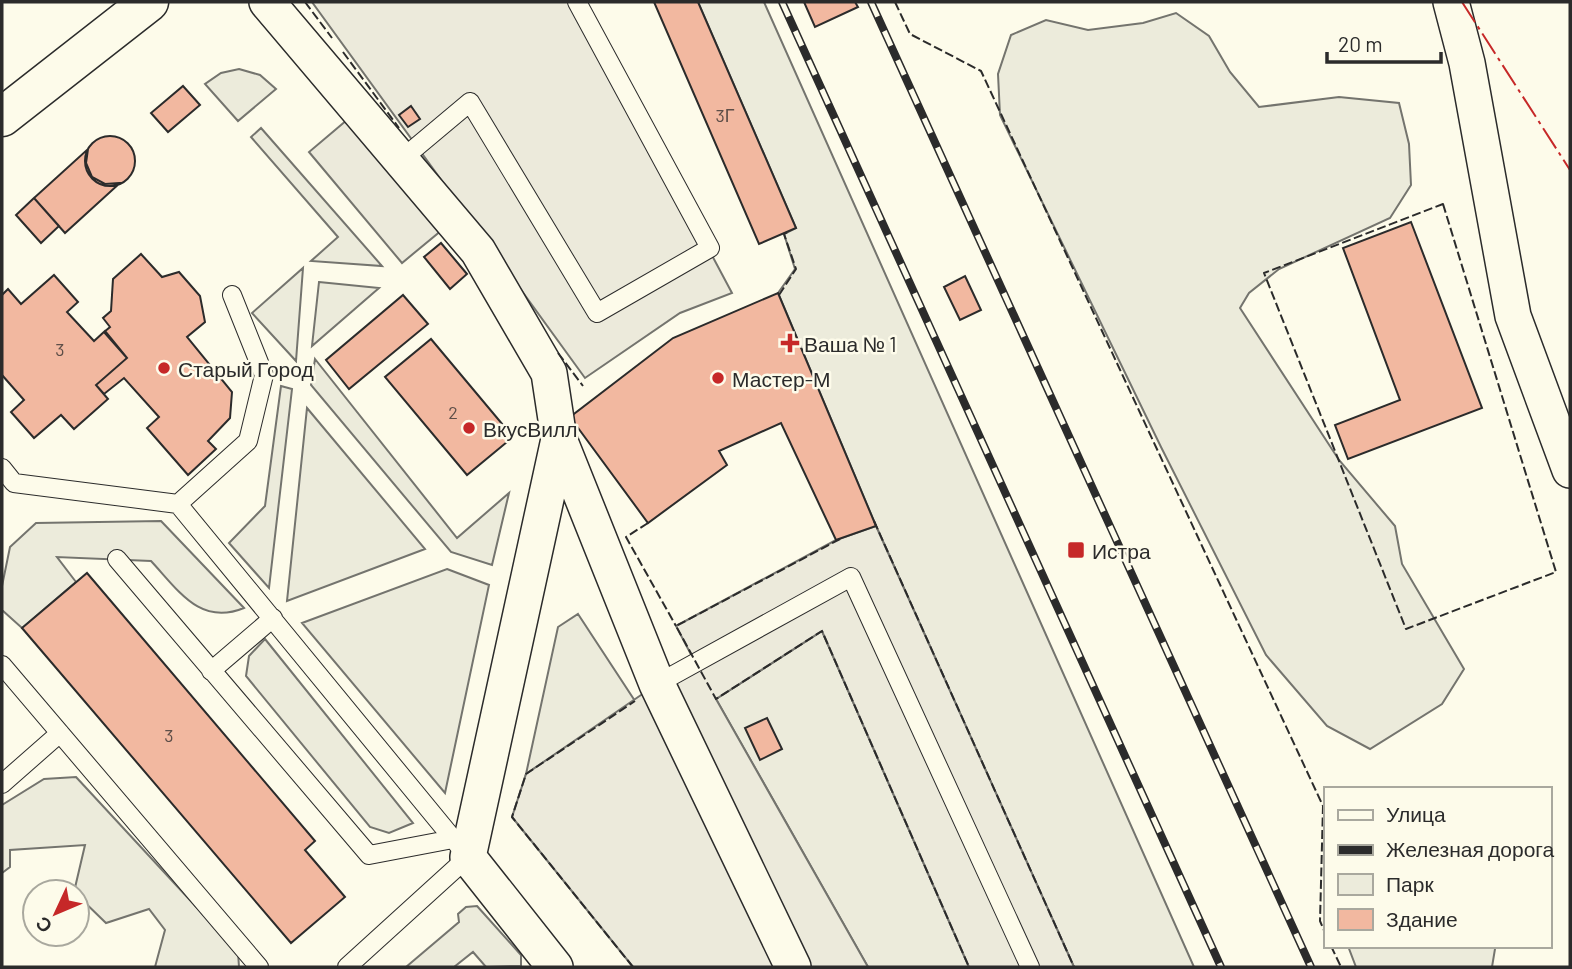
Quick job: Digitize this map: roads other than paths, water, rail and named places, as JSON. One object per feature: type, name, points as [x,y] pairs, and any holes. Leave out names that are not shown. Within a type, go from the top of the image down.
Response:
[{"type":"main road","points":[[2,117],[149,2]]},
{"type":"street","points":[[267,2],[478,251],[549,373],[559,439],[657,684],[793,967]]},
{"type":"street","points":[[1451,2],[1467,62],[1513,316],[1570,470]]},
{"type":"street","points":[[555,967],[461,848],[559,439]]},
{"type":"lane","points":[[402,159],[470,102],[597,313],[710,248],[577,2]]},
{"type":"lane","points":[[178,504],[248,441],[264,375],[232,295]]},
{"type":"lane","points":[[2,468],[15,484],[178,504],[461,848]]},
{"type":"lane","points":[[117,559],[369,855],[461,848]]},
{"type":"lane","points":[[657,684],[851,577],[1030,967]]},
{"type":"lane","points":[[211,671],[273,618]]},
{"type":"lane","points":[[2,665],[259,967]]},
{"type":"lane","points":[[2,784],[60,733]]},
{"type":"lane","points":[[347,967],[461,848]]},
{"type":"railway","points":[[782,2],[1221,967]]},
{"type":"railway","points":[[871,2],[1311,967]]},
{"type":"place","name":"Ваша № 1","points":[[790,343]]},
{"type":"place","name":"Старый Город","points":[[164,368]]},
{"type":"place","name":"Мастер-М","points":[[718,378]]},
{"type":"place","name":"ВкусВилл","points":[[469,428]]},
{"type":"place","name":"Истра","points":[[1076,550]]}]
